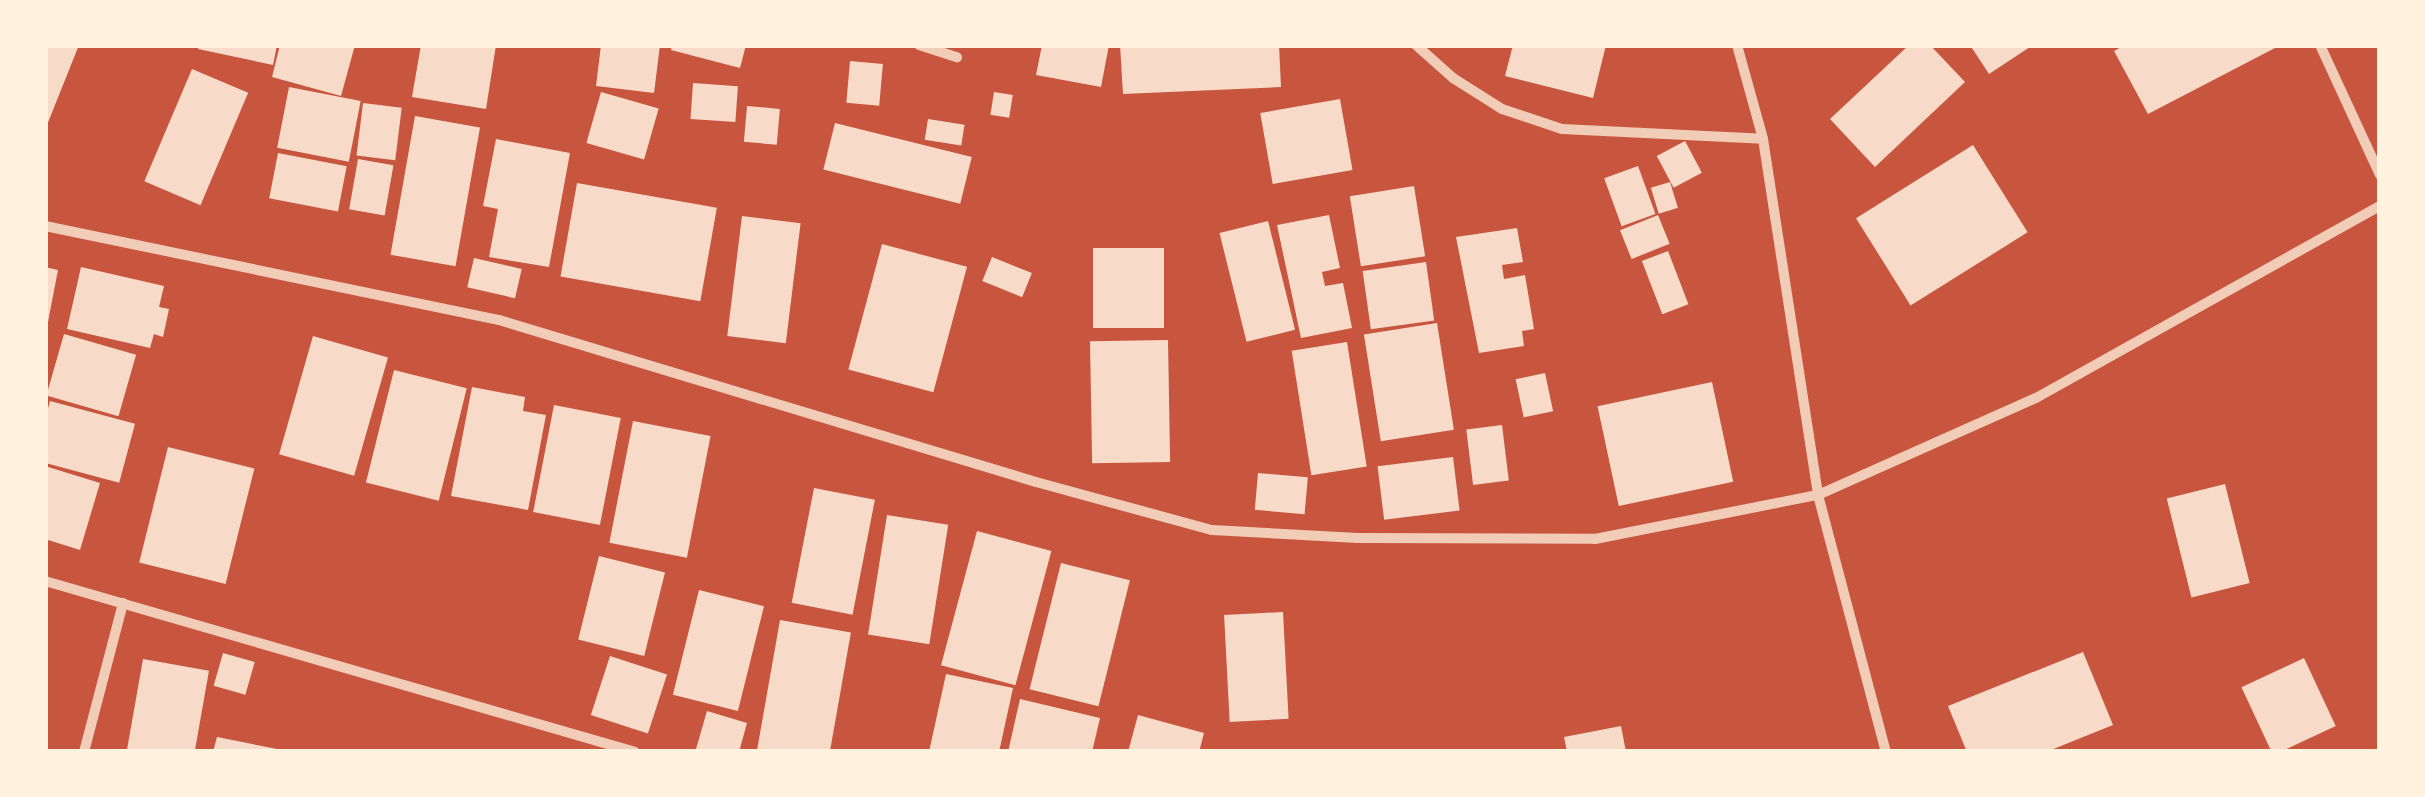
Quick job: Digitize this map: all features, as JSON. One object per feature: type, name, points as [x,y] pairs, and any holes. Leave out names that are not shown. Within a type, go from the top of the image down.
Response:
[{"type":"street","points":[[918,45],[957,57]]},
{"type":"street","points":[[1416,45],[1454,78],[1502,109],[1562,129],[1763,139]]},
{"type":"street","points":[[1737,45],[1763,139],[1818,495],[1886,752]]},
{"type":"street","points":[[2320,45],[2380,175]]},
{"type":"street","points":[[45,226],[499,320],[1036,482],[1212,530],[1358,538],[1595,539],[1818,495],[2036,398],[2380,206]]},
{"type":"street","points":[[45,581],[634,752]]},
{"type":"street","points":[[84,752],[124,604]]},
{"type":"building","points":[[45,45],[79,45],[45,130]]},
{"type":"building","points":[[199,45],[277,45],[273,65],[198,49]]},
{"type":"building","points":[[280,45],[355,45],[341,96],[272,77]]},
{"type":"building","points":[[421,45],[496,45],[486,109],[412,97]]},
{"type":"building","points":[[601,45],[660,45],[654,93],[596,86]]},
{"type":"building","points":[[672,45],[746,45],[740,68],[671,50]]},
{"type":"building","points":[[1042,45],[1109,45],[1101,87],[1036,75]]},
{"type":"building","points":[[1120,45],[1279,45],[1281,87],[1123,94]]},
{"type":"building","points":[[1513,45],[1606,45],[1593,98],[1505,76]]},
{"type":"building","points":[[1909,45],[1930,45],[1965,82],[1875,167],[1830,119]]},
{"type":"building","points":[[1970,45],[2033,45],[1989,74]]},
{"type":"building","points":[[2125,45],[2275,48],[2148,114],[2114,51]]},
{"type":"building","points":[[850,61],[883,64],[879,106],[846,103]]},
{"type":"building","points":[[192,69],[248,93],[200,205],[144,181]]},
{"type":"building","points":[[693,83],[738,86],[735,122],[690,119]]},
{"type":"building","points":[[289,87],[361,101],[349,162],[277,148]]},
{"type":"building","points":[[601,92],[659,109],[644,159],[586,143]]},
{"type":"building","points":[[994,92],[1013,95],[1009,118],[990,115]]},
{"type":"building","points":[[1340,99],[1353,170],[1273,184],[1260,113]]},
{"type":"building","points":[[363,103],[402,108],[395,160],[357,156]]},
{"type":"building","points":[[747,106],[780,109],[777,145],[744,142]]},
{"type":"building","points":[[415,116],[480,127],[456,266],[391,255]]},
{"type":"building","points":[[928,119],[965,125],[961,146],[925,140]]},
{"type":"building","points":[[835,123],[972,157],[960,204],[823,170]]},
{"type":"building","points":[[496,139],[570,153],[549,267],[489,257],[498,209],[483,206]]},
{"type":"building","points":[[1685,141],[1702,173],[1674,188],[1657,156]]},
{"type":"building","points":[[1973,145],[2028,232],[1911,305],[1856,218]]},
{"type":"building","points":[[278,153],[347,166],[338,212],[269,198]]},
{"type":"building","points":[[358,159],[393,165],[385,215],[349,209]]},
{"type":"building","points":[[1638,166],[1655,214],[1622,226],[1604,178]]},
{"type":"building","points":[[1670,182],[1678,208],[1659,214],[1651,188]]},
{"type":"building","points":[[577,183],[717,208],[700,301],[561,277]]},
{"type":"building","points":[[1414,186],[1425,256],[1361,266],[1350,196]]},
{"type":"building","points":[[1329,215],[1340,268],[1322,272],[1325,286],[1343,283],[1352,328],[1301,338],[1277,225]]},
{"type":"building","points":[[1658,215],[1670,244],[1632,259],[1620,230]]},
{"type":"building","points":[[742,216],[801,223],[786,343],[727,336]]},
{"type":"building","points":[[1268,221],[1295,330],[1247,342],[1219,233]]},
{"type":"building","points":[[1517,228],[1523,262],[1502,265],[1504,279],[1525,275],[1534,329],[1522,331],[1524,346],[1479,353],[1456,237]]},
{"type":"building","points":[[882,244],[967,267],[933,392],[848,370]]},
{"type":"building","points":[[1093,248],[1164,248],[1164,328],[1093,328]]},
{"type":"building","points":[[1668,251],[1688,304],[1662,314],[1642,261]]},
{"type":"building","points":[[992,257],[1032,273],[1022,297],[982,281]]},
{"type":"building","points":[[474,258],[522,269],[515,298],[467,287]]},
{"type":"building","points":[[1426,262],[1434,320],[1371,329],[1363,271]]},
{"type":"building","points":[[45,267],[58,270],[47,327],[45,327]]},
{"type":"building","points":[[81,267],[164,286],[159,307],[169,309],[163,337],[154,334],[150,348],[67,329]]},
{"type":"building","points":[[1437,323],[1454,430],[1381,441],[1364,335]]},
{"type":"building","points":[[64,334],[136,355],[118,416],[46,396]]},
{"type":"building","points":[[313,336],[388,357],[354,476],[279,454]]},
{"type":"building","points":[[1168,340],[1170,462],[1092,463],[1090,341]]},
{"type":"building","points":[[1347,342],[1367,466],[1311,475],[1292,351]]},
{"type":"building","points":[[394,370],[467,388],[439,501],[366,483]]},
{"type":"building","points":[[1545,373],[1553,411],[1524,417],[1516,379]]},
{"type":"building","points":[[1712,382],[1733,482],[1619,506],[1598,406]]},
{"type":"building","points":[[472,387],[525,397],[523,411],[546,415],[528,510],[451,496]]},
{"type":"building","points":[[50,401],[135,424],[119,483],[45,463],[45,420]]},
{"type":"building","points":[[554,405],[621,418],[600,525],[533,512]]},
{"type":"building","points":[[633,421],[711,436],[687,558],[609,543]]},
{"type":"building","points":[[1502,425],[1509,481],[1473,485],[1466,429]]},
{"type":"building","points":[[168,447],[254,469],[226,584],[139,562]]},
{"type":"building","points":[[1453,457],[1460,511],[1384,520],[1378,466]]},
{"type":"building","points":[[45,466],[100,483],[80,550],[45,539]]},
{"type":"building","points":[[1258,473],[1308,477],[1305,514],[1255,510]]},
{"type":"building","points":[[2225,484],[2250,583],[2191,597],[2167,499]]},
{"type":"building","points":[[814,488],[875,500],[853,615],[792,603]]},
{"type":"building","points":[[887,515],[948,525],[929,644],[868,635]]},
{"type":"building","points":[[977,531],[1051,551],[1015,685],[941,665]]},
{"type":"building","points":[[599,556],[665,572],[644,656],[578,639]]},
{"type":"building","points":[[1061,563],[1130,580],[1098,706],[1030,689]]},
{"type":"building","points":[[699,590],[764,606],[738,711],[673,695]]},
{"type":"building","points":[[1283,612],[1289,719],[1230,722],[1224,615]]},
{"type":"building","points":[[780,620],[851,633],[830,752],[757,752]]},
{"type":"building","points":[[2083,652],[2113,725],[2046,752],[1967,752],[1948,706]]},
{"type":"building","points":[[223,653],[255,662],[245,695],[214,686]]},
{"type":"building","points":[[610,656],[667,675],[648,734],[591,715]]},
{"type":"building","points":[[2304,658],[2336,726],[2280,752],[2272,752],[2241,687]]},
{"type":"building","points":[[143,659],[209,671],[195,752],[127,752]]},
{"type":"building","points":[[946,674],[1013,688],[999,752],[929,752]]},
{"type":"building","points":[[1020,699],[1100,718],[1092,752],[1008,752]]},
{"type":"building","points":[[707,711],[747,723],[739,752],[696,749]]},
{"type":"building","points":[[1138,715],[1204,733],[1199,752],[1128,752]]},
{"type":"building","points":[[1621,726],[1626,752],[1567,752],[1564,737]]},
{"type":"building","points":[[217,737],[282,750],[213,752]]}]
